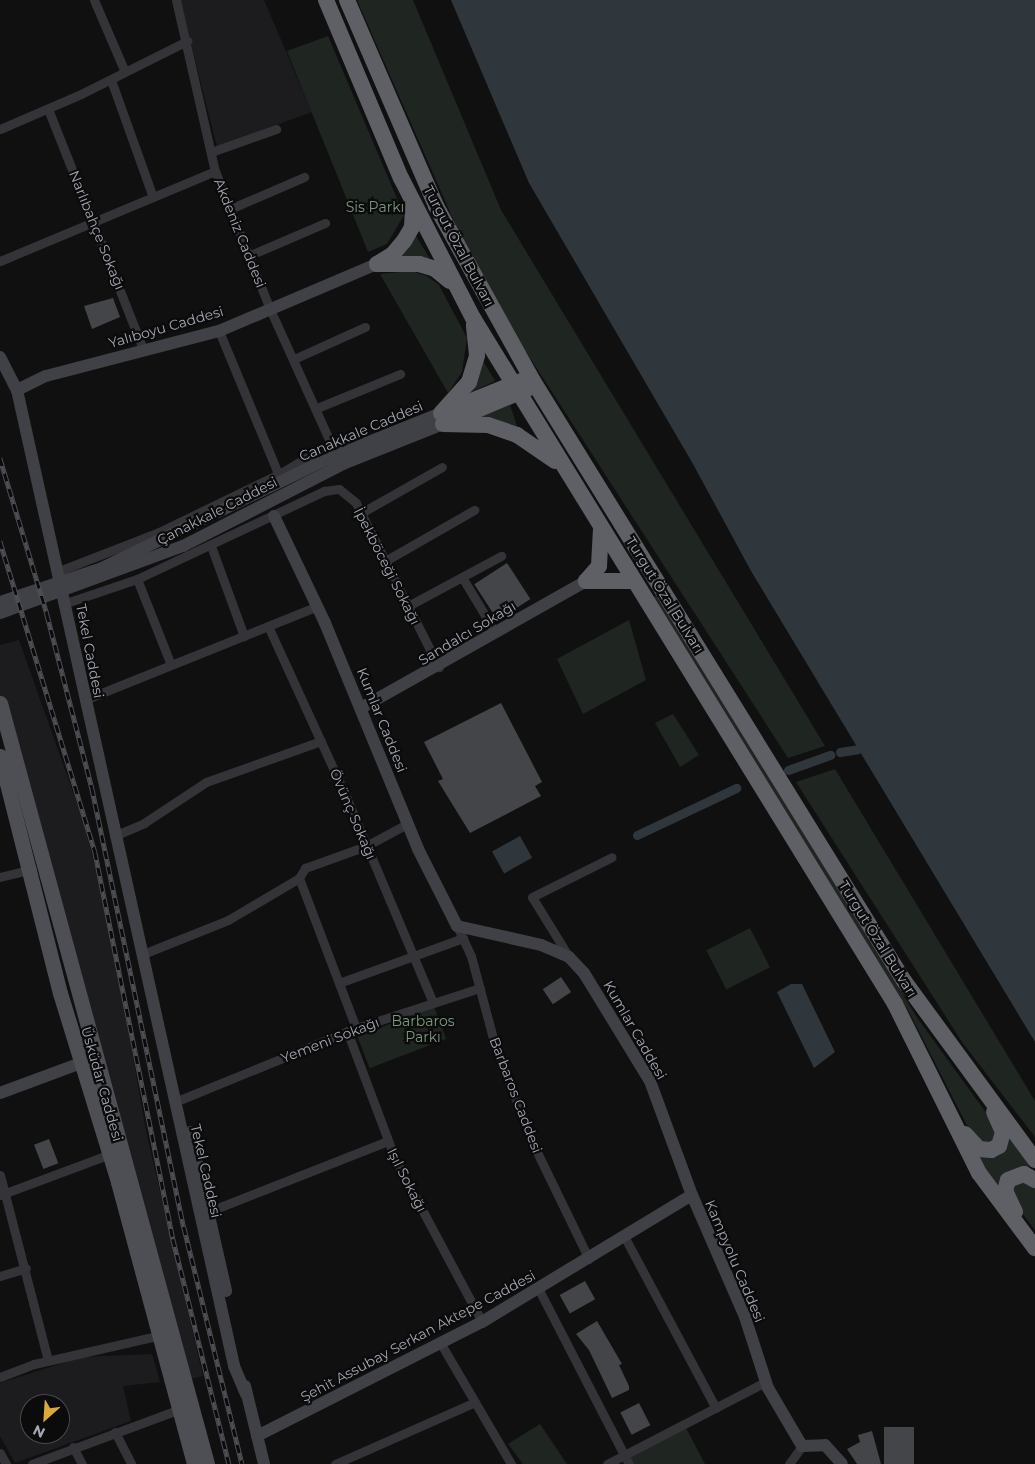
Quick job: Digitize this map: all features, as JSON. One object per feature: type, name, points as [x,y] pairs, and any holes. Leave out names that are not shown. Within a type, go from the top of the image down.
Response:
[{"type":"highway","name":"Turgut Özal Bulvarı","points":[[326,0],[412,201],[458,292],[564,469],[895,1004],[979,1173],[1031,1243]]},
{"type":"highway","name":"Turgut Özal Bulvarı","points":[[347,0],[444,222],[533,381],[904,981],[1035,1160]]},
{"type":"highway","points":[[378,264],[393,254],[412,227],[412,201]]},
{"type":"highway","points":[[378,264],[419,264],[435,269],[458,292]]},
{"type":"highway","points":[[442,419],[458,397],[474,368],[477,355],[473,318]]},
{"type":"highway","points":[[442,419],[533,381]]},
{"type":"highway","points":[[442,419],[488,425],[517,435],[564,469]]},
{"type":"highway","points":[[586,581],[601,558],[600,526]]},
{"type":"highway","points":[[586,581],[634,581]]},
{"type":"highway","points":[[951,1117],[979,1149],[991,1150],[999,1146],[1002,1132],[986,1091]]},
{"type":"highway","points":[[1031,1243],[1005,1185],[1016,1175],[1035,1180]]},
{"type":"main road","name":"Üsküdar Caddesi","points":[[0,703],[36,869],[165,1334],[180,1409],[194,1464]]},
{"type":"main road","name":"Üsküdar Caddesi","points":[[0,756],[4,785],[36,869]]},
{"type":"main road","name":"Üsküdar Caddesi","points":[[88,1060],[110,1154],[207,1464]]},
{"type":"street","name":"Akdeniz Caddesi","points":[[176,0],[214,151],[215,172],[269,307],[317,408],[336,455]]},
{"type":"street","points":[[97,1],[125,72]]},
{"type":"street","points":[[0,128],[48,109],[111,80],[186,41]]},
{"type":"street","points":[[111,80],[153,197]]},
{"type":"street","name":"Narlıbahçe Sokağı","points":[[48,109],[95,222],[144,351]]},
{"type":"street","points":[[214,151],[276,129]]},
{"type":"street","points":[[0,261],[215,172]]},
{"type":"street","points":[[230,209],[304,177]]},
{"type":"street","points":[[248,256],[325,223]]},
{"type":"street","name":"Yalıboyu Caddesi","points":[[17,390],[46,376],[219,331],[269,307],[378,264]]},
{"type":"street","points":[[294,359],[365,327]]},
{"type":"street","points":[[219,331],[280,479]]},
{"type":"street","name":"Tekel Caddesi","points":[[0,357],[17,390],[66,603],[84,700],[114,836],[210,1211],[246,1394],[264,1464]]},
{"type":"street","points":[[317,408],[400,374]]},
{"type":"street","name":"Canakkale Caddesi","points":[[267,497],[280,479],[336,455],[442,419]]},
{"type":"street","name":"Çanakkale Caddesi","points":[[0,602],[102,568],[442,419]]},
{"type":"street","points":[[59,571],[159,532],[280,479],[331,443]]},
{"type":"street","points":[[361,513],[442,467]]},
{"type":"street","name":"İpekböceği Sokağı","points":[[66,603],[137,579],[211,546],[324,491],[339,489],[348,493],[361,513],[439,667]]},
{"type":"street","name":"Çanakkale Caddesi","points":[[0,613],[183,546],[267,497]]},
{"type":"street","points":[[385,561],[474,510]]},
{"type":"street","name":"Kumlar Caddesi","points":[[274,516],[318,606],[362,708],[408,824],[462,931],[511,937],[569,957],[584,973],[650,1081],[692,1195]]},
{"type":"street","points":[[211,546],[244,636]]},
{"type":"street","points":[[408,606],[501,556]]},
{"type":"street","points":[[462,577],[495,632]]},
{"type":"street","points":[[137,579],[171,665]]},
{"type":"street","name":"Sandalcı Sokağı","points":[[362,708],[439,667],[495,632],[586,581]]},
{"type":"street","points":[[84,700],[318,606]]},
{"type":"street","name":"Övünç Sokağı","points":[[268,626],[321,741],[433,1004]]},
{"type":"street","points":[[114,836],[144,823],[206,782],[321,741]]},
{"type":"street","points":[[143,954],[228,920],[300,878],[305,868],[366,846],[408,824]]},
{"type":"street","points":[[569,957],[532,897],[612,857]]},
{"type":"street","points":[[0,878],[36,869]]},
{"type":"street","points":[[300,878],[356,1028]]},
{"type":"street","points":[[340,983],[412,957],[462,931]]},
{"type":"street","name":"Barbaros Caddesi","points":[[462,931],[496,1048],[536,1150],[589,1259]]},
{"type":"street","name":"Tekel Caddesi","points":[[143,954],[234,1366],[246,1394]]},
{"type":"street","name":"Yemeni Sokağı","points":[[182,1099],[347,1031],[480,988]]},
{"type":"street","name":"Işıl Sokağı","points":[[347,1031],[388,1141],[482,1322]]},
{"type":"street","points":[[0,1093],[88,1060]]},
{"type":"street","points":[[210,1211],[388,1141]]},
{"type":"street","points":[[3,1194],[110,1154]]},
{"type":"street","points":[[0,1175],[3,1194],[26,1268],[48,1361]]},
{"type":"street","name":"Şehit Assubay Serkan Aktepe Caddesi","points":[[257,1436],[482,1322],[539,1290],[692,1195]]},
{"type":"street","name":"Kampyolu Caddesi","points":[[692,1195],[745,1317],[765,1382],[802,1446]]},
{"type":"street","points":[[624,1236],[716,1408]]},
{"type":"street","points":[[0,1276],[26,1268]]},
{"type":"street","points":[[539,1290],[629,1464]]},
{"type":"street","points":[[0,1377],[48,1361],[165,1334]]},
{"type":"street","points":[[441,1344],[511,1464]]},
{"type":"street","points":[[607,1464],[623,1454],[765,1382]]},
{"type":"street","points":[[335,1464],[475,1402]]},
{"type":"street","points":[[32,1464],[73,1447],[180,1409]]},
{"type":"street","points":[[115,1432],[131,1464]]},
{"type":"street","points":[[789,1464],[802,1446],[825,1445],[842,1464]]},
{"type":"street","points":[[73,1447],[82,1464]]},
{"type":"street","points":[[0,1453],[6,1464]]},
{"type":"shaded area","points":[[180,0],[264,0],[312,112],[217,147]]},
{"type":"shaded area","points":[[451,0],[1035,0],[1035,1042],[751,571],[693,464],[529,183]]},
{"type":"shaded area","points":[[19,640],[84,823],[112,936],[146,1131],[203,1376],[187,1380],[0,695],[0,645]]},
{"type":"shaded area","points":[[520,836],[532,858],[504,873],[492,852]]},
{"type":"shaded area","points":[[791,984],[802,984],[835,1052],[814,1068],[777,992]]},
{"type":"shaded area","points":[[152,1354],[160,1382],[123,1386],[131,1421],[70,1443],[70,1394],[20,1394],[20,1444],[67,1444],[15,1463],[0,1436],[0,1383],[82,1357]]},
{"type":"green space","points":[[357,0],[413,0],[501,210],[825,746],[788,758],[514,333],[457,228]]},
{"type":"green space","name":"Sis Parkı","points":[[328,36],[404,215],[387,244],[368,252],[287,51]]},
{"type":"green space","points":[[415,234],[430,259],[399,259]]},
{"type":"green space","points":[[411,271],[427,276],[439,285],[467,338],[462,372],[448,393],[380,274]]},
{"type":"green space","points":[[482,359],[495,381],[467,394]]},
{"type":"green space","points":[[510,405],[517,426],[477,418]]},
{"type":"green space","points":[[657,595],[918,1019],[998,1129],[996,1142],[975,1141],[910,1014],[652,598]]},
{"type":"green space","points":[[629,620],[646,680],[583,714],[557,659]]},
{"type":"green space","points":[[673,714],[699,755],[680,767],[655,723]]},
{"type":"green space","points":[[835,769],[1035,1101],[1035,1137],[962,1042],[796,782]]},
{"type":"green space","points":[[750,928],[770,967],[726,989],[706,950]]},
{"type":"green space","name":"Barbaros Parkı","points":[[434,1007],[446,1039],[370,1068],[357,1036]]},
{"type":"green space","points":[[1010,1135],[1032,1171],[999,1190],[977,1156],[999,1155],[1005,1150]]},
{"type":"green space","points":[[1014,1180],[1033,1184],[1035,1188],[1035,1230],[1012,1200]]},
{"type":"green space","points":[[540,1424],[567,1464],[523,1464],[508,1444]]},
{"type":"green space","points":[[686,1428],[705,1464],[634,1464],[629,1456]]},
{"type":"building","points":[[113,298],[120,317],[92,329],[84,306]]},
{"type":"building","points":[[507,563],[530,599],[498,620],[474,584]]},
{"type":"building","points":[[501,703],[542,782],[535,786],[541,796],[470,833],[438,781],[443,779],[424,742]]},
{"type":"building","points":[[561,977],[571,992],[553,1004],[543,989]]},
{"type":"building","points":[[49,1139],[58,1163],[43,1169],[34,1145]]},
{"type":"building","points":[[585,1281],[595,1299],[570,1313],[560,1295]]},
{"type":"building","points":[[597,1321],[622,1364],[619,1365],[629,1386],[629,1390],[612,1398],[589,1350],[576,1334]]},
{"type":"building","points":[[639,1403],[650,1425],[632,1435],[620,1413]]},
{"type":"building","points":[[884,1427],[914,1427],[914,1464],[884,1464]]},
{"type":"building","points":[[872,1431],[881,1464],[857,1464],[847,1449],[860,1442],[858,1435]]},
{"type":"waterway","points":[[840,752],[858,749]]},
{"type":"waterway","points":[[788,770],[830,755]]},
{"type":"waterway","points":[[637,835],[736,788]]},
{"type":"railway","points":[[0,458],[47,614],[92,788],[184,1227],[242,1464]]},
{"type":"railway","points":[[0,541],[95,852],[173,1239],[229,1464]]}]
